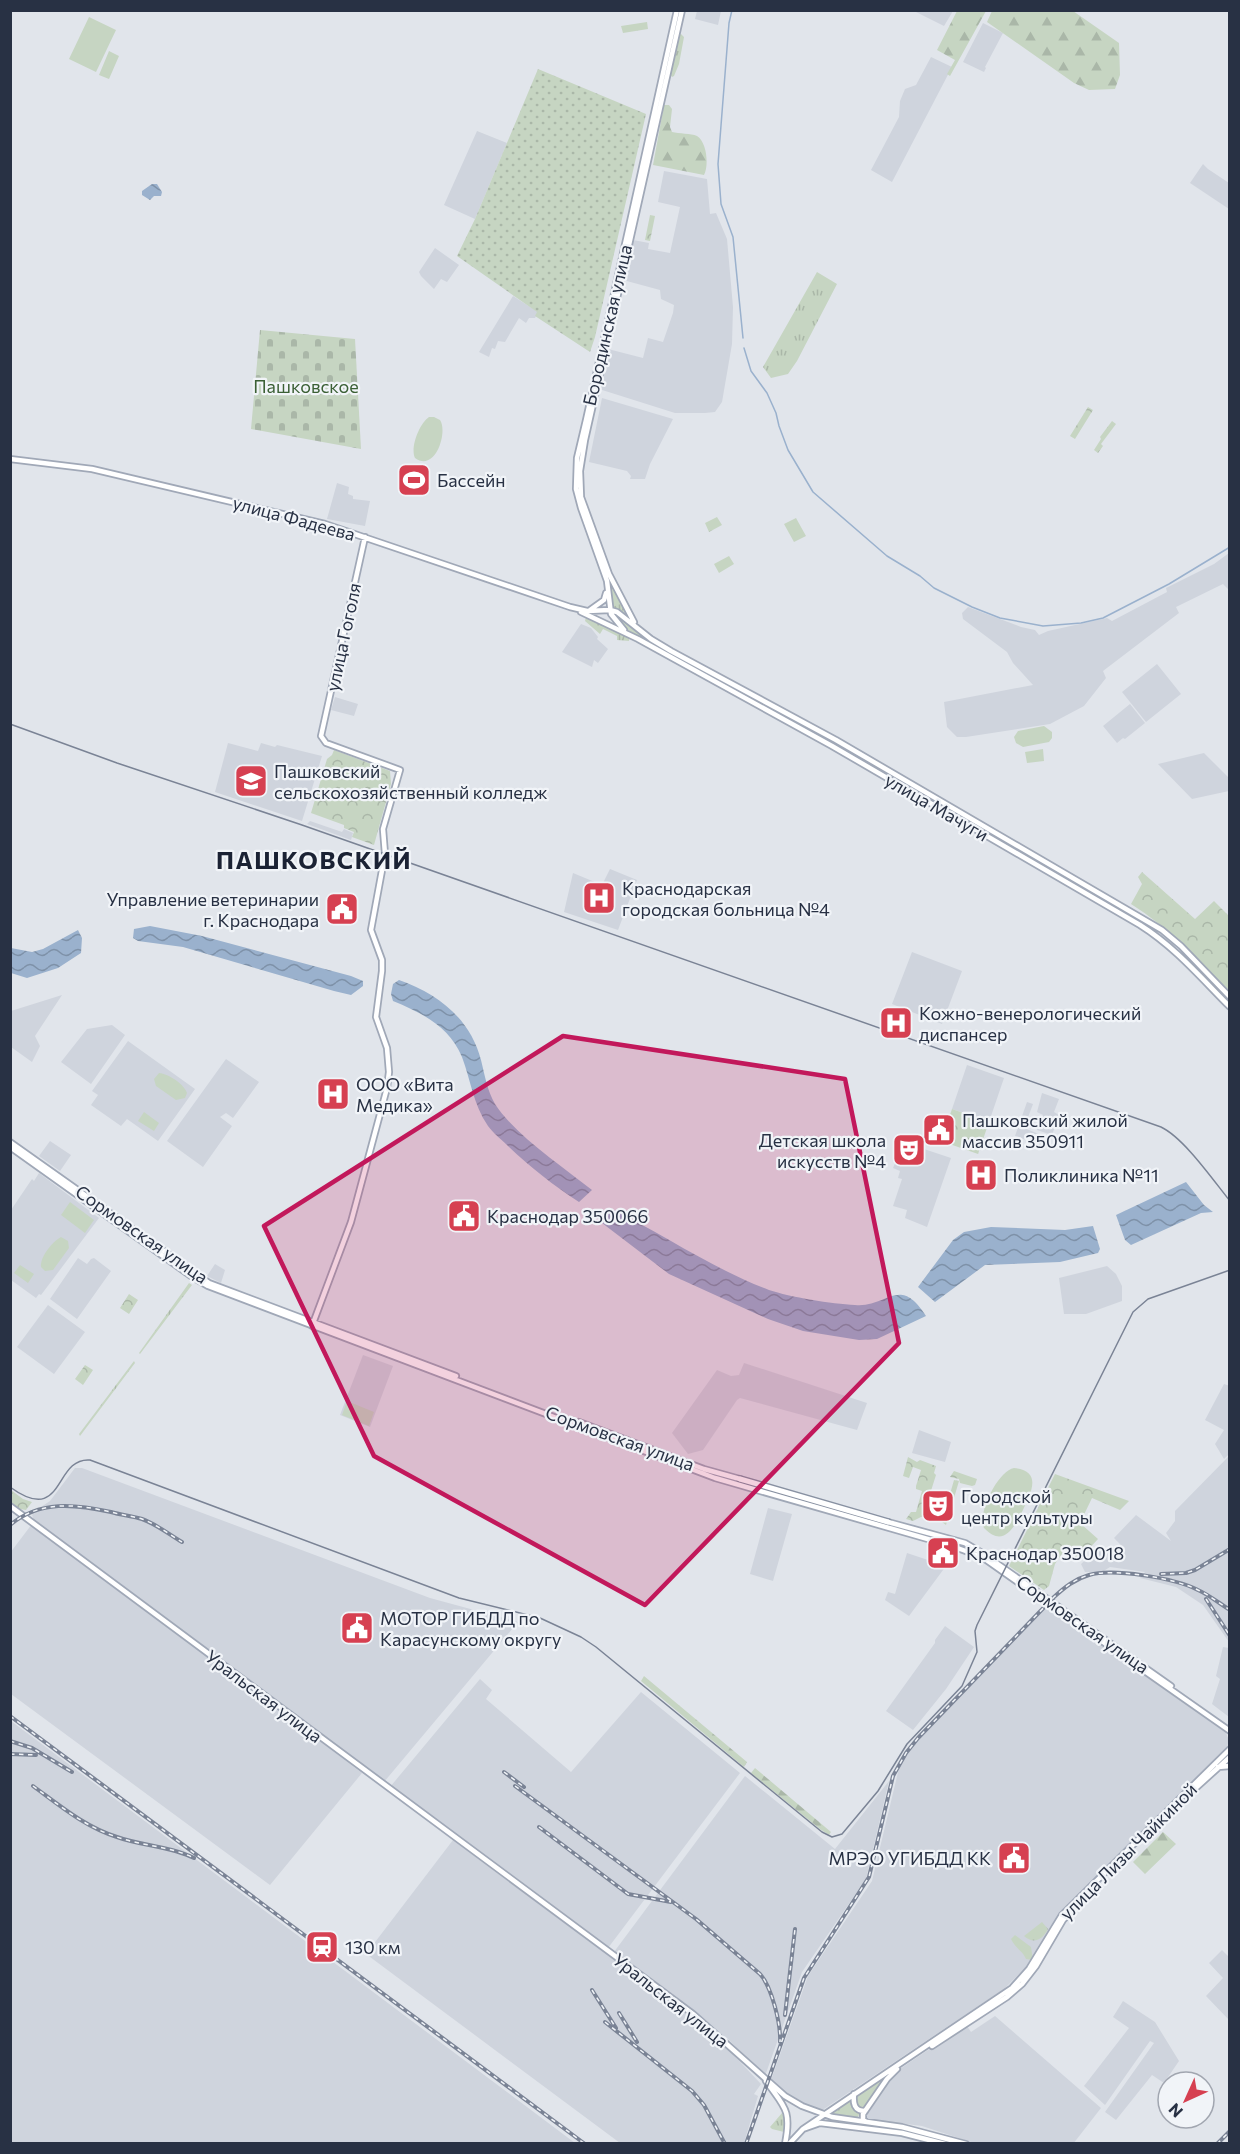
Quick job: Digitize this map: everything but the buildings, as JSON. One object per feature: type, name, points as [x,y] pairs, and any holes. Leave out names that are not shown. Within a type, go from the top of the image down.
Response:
[{"type":"highway","name":"Сормовская улица","points":[[740,1479],[888,1522]]},
{"type":"main road","name":"Бородинская улица","points":[[610,610],[607,581],[578,498],[577,458],[677,10]]},
{"type":"main road","name":"Бородинская улица","points":[[635,624],[609,574],[587,517],[581,497],[580,471],[585,440],[682,10]]},
{"type":"main road","name":"улица Фадеева","points":[[10,459],[104,471],[326,524],[570,607]]},
{"type":"main road","name":"улица Гоголя","points":[[313,1324],[351,1222],[383,1108],[389,1072],[387,1047],[376,1017],[382,971],[380,951],[372,937],[371,926],[385,854],[383,830],[400,770],[326,743],[321,736],[365,537]]},
{"type":"main road","points":[[587,611],[604,600],[607,581]]},
{"type":"main road","points":[[570,607],[587,611],[610,610],[623,615],[635,624]]},
{"type":"main road","name":"улица Мачуги","points":[[570,607],[626,632],[837,749],[1155,935],[1176,952],[1230,1007]]},
{"type":"main road","points":[[610,610],[614,620],[626,632]]},
{"type":"main road","name":"улица Мачуги","points":[[635,624],[651,639],[836,740],[1162,930],[1181,946],[1230,997]]},
{"type":"main road","points":[[691,669],[696,669],[695,664]]},
{"type":"main road","points":[[735,694],[733,689],[737,687]]},
{"type":"main road","points":[[937,808],[941,806],[940,801]]},
{"type":"main road","name":"Сормовская улица","points":[[10,1142],[209,1283],[715,1478],[982,1557],[1229,1731]]},
{"type":"main road","name":"Сормовская улица","points":[[10,1147],[208,1286],[704,1469],[740,1479]]},
{"type":"main road","name":"Уральская улица","points":[[10,1507],[693,2014],[791,2100],[823,2114]]},
{"type":"main road","name":"Сормовская улица","points":[[888,1522],[965,1543],[982,1553],[1229,1731]]},
{"type":"main road","name":"улица Лизы Чайкиной","points":[[895,2068],[1012,1988],[1029,1969],[1062,1915],[1230,1749]]},
{"type":"main road","name":"улица Лизы Чайкиной","points":[[895,2068],[1014,1992],[1029,1976],[1063,1920],[1230,1757]]},
{"type":"main road","points":[[1218,1767],[1230,1766]]},
{"type":"main road","name":"Уральская улица","points":[[745,2060],[762,2076],[785,2107]]},
{"type":"main road","points":[[787,2143],[823,2114],[895,2068]]},
{"type":"main road","points":[[866,2122],[862,2116],[895,2068]]},
{"type":"main road","points":[[854,2094],[854,2104],[858,2110],[865,2111]]},
{"type":"main road","points":[[787,2143],[785,2107],[786,2103],[791,2100]]},
{"type":"main road","points":[[823,2114],[897,2127],[963,2143]]},
{"type":"main road","points":[[803,2129],[820,2123],[829,2123],[906,2134],[945,2144]]},
{"type":"main road","points":[[897,2127],[906,2134]]},
{"type":"highlighted area","points":[[563,1036],[845,1079],[899,1343],[645,1605],[374,1456],[264,1226]]},
{"type":"shaded area","points":[[697,11],[721,11],[718,25],[695,19]]},
{"type":"shaded area","points":[[914,11],[953,11],[944,26]]},
{"type":"shaded area","points":[[983,23],[1003,33],[984,72],[963,62]]},
{"type":"shaded area","points":[[931,57],[952,67],[892,182],[871,170],[899,117],[900,101],[905,89],[916,85]]},
{"type":"shaded area","points":[[477,131],[507,143],[475,219],[444,205]]},
{"type":"shaded area","points":[[1203,164],[1229,183],[1229,209],[1190,183]]},
{"type":"shaded area","points":[[664,171],[707,179],[710,214],[716,213],[727,239],[733,307],[732,344],[722,402],[715,412],[675,413],[599,389],[608,349],[643,358],[648,338],[663,342],[673,313],[674,305],[661,299],[660,290],[623,280],[633,240],[649,243],[648,249],[670,253],[680,207],[658,202]]},
{"type":"shaded area","points":[[435,248],[459,265],[447,282],[441,279],[434,289],[419,272]]},
{"type":"shaded area","points":[[513,296],[538,312],[535,318],[529,318],[526,323],[519,318],[505,342],[498,341],[489,357],[479,352]]},
{"type":"shaded area","points":[[602,398],[673,419],[650,464],[645,479],[630,479],[631,476],[627,471],[589,462]]},
{"type":"shaded area","points":[[337,483],[349,487],[348,494],[353,496],[353,499],[370,501],[365,526],[327,519]]},
{"type":"shaded area","points":[[1229,553],[1229,590],[1223,584],[1176,607],[1179,613],[1103,671],[1106,678],[1084,706],[1050,724],[966,737],[957,737],[947,727],[944,702],[1033,685],[1013,663],[1007,652],[963,619],[962,613],[968,607],[1035,630],[1039,635],[1107,618],[1112,621],[1167,592],[1166,588],[1214,564]]},
{"type":"shaded area","points":[[581,624],[591,628],[598,637],[597,639],[608,649],[598,663],[594,660],[592,667],[562,652]]},
{"type":"shaded area","points":[[1157,664],[1181,694],[1146,722],[1122,692]]},
{"type":"shaded area","points":[[335,697],[358,704],[354,716],[331,710]]},
{"type":"shaded area","points":[[1130,704],[1145,723],[1117,743],[1103,726]]},
{"type":"shaded area","name":"Пашковский сельскохозяйственный колледж","points":[[228,743],[258,751],[261,743],[275,747],[277,745],[322,756],[302,821],[215,792]]},
{"type":"shaded area","points":[[1204,753],[1229,778],[1229,791],[1192,799],[1158,764]]},
{"type":"shaded area","points":[[310,821],[342,832],[344,829],[353,833],[351,840],[307,824]]},
{"type":"shaded area","name":"Краснодарская городская больница №4","points":[[610,869],[637,880],[618,930],[564,912],[573,873],[602,885]]},
{"type":"shaded area","points":[[912,952],[962,971],[942,1024],[892,1004]]},
{"type":"shaded area","points":[[62,995],[35,1036],[40,1046],[32,1062],[11,1047],[11,1011]]},
{"type":"shaded area","points":[[112,1025],[125,1035],[91,1084],[61,1062],[87,1029]]},
{"type":"shaded area","points":[[128,1041],[195,1089],[158,1141],[127,1119],[121,1126],[91,1105],[98,1095],[92,1091]]},
{"type":"shaded area","points":[[226,1059],[259,1082],[233,1118],[226,1113],[220,1117],[232,1126],[203,1167],[167,1141]]},
{"type":"shaded area","points":[[967,1065],[1004,1078],[989,1122],[952,1109]]},
{"type":"shaded area","points":[[1042,1093],[1059,1099],[1054,1112],[1059,1115],[1052,1135],[1037,1130],[1043,1115],[1037,1112]]},
{"type":"shaded area","points":[[1027,1102],[1033,1104],[1024,1128],[1051,1139],[1048,1148],[1015,1136]]},
{"type":"shaded area","points":[[50,1141],[71,1155],[60,1171],[39,1156]]},
{"type":"shaded area","points":[[918,1147],[951,1158],[927,1227],[905,1218],[907,1210],[893,1206],[902,1179],[898,1178],[900,1171],[893,1168],[900,1153],[914,1158]]},
{"type":"shaded area","points":[[39,1173],[99,1218],[41,1295],[39,1294],[36,1298],[11,1280],[11,1210],[32,1179],[34,1181]]},
{"type":"shaded area","points":[[78,1258],[87,1264],[94,1258],[111,1271],[77,1319],[50,1299]]},
{"type":"shaded area","points":[[215,1264],[225,1270],[221,1283],[207,1276]]},
{"type":"shaded area","points":[[1107,1266],[1116,1274],[1122,1286],[1122,1301],[1086,1314],[1064,1314],[1059,1278]]},
{"type":"shaded area","points":[[48,1305],[85,1332],[54,1374],[17,1347]]},
{"type":"shaded area","points":[[363,1355],[393,1366],[370,1427],[340,1415]]},
{"type":"shaded area","points":[[744,1363],[867,1403],[857,1430],[740,1398],[703,1450],[688,1454],[672,1433],[717,1370],[731,1376],[739,1375]]},
{"type":"shaded area","points":[[1224,1384],[1230,1386],[1229,1454],[1224,1459],[1215,1444],[1224,1430],[1205,1420]]},
{"type":"shaded area","points":[[919,1430],[951,1442],[945,1462],[912,1453]]},
{"type":"shaded area","points":[[1229,1456],[1229,1642],[1203,1605],[1176,1587],[1140,1578],[1145,1572],[1110,1567],[1102,1572],[1085,1572],[1081,1564],[1094,1552],[1124,1548],[1114,1538],[1136,1515],[1171,1541],[1166,1533],[1175,1521],[1175,1511]]},
{"type":"shaded area","points":[[75,1468],[82,1468],[430,1598],[518,1622],[384,1782],[34,1520],[32,1515],[35,1511],[50,1501]]},
{"type":"shaded area","points":[[768,1508],[792,1514],[773,1581],[750,1574]]},
{"type":"shaded area","points":[[32,1524],[362,1773],[270,1885],[11,1694],[10,1553]]},
{"type":"shaded area","points":[[907,1553],[946,1566],[909,1616],[885,1600],[888,1592],[895,1594]]},
{"type":"shaded area","points":[[1047,1606],[1226,1733],[1229,1740],[1227,1747],[1057,1918],[1033,1960],[1004,1989],[821,2111],[792,2099],[771,2080],[808,1976],[872,1881],[899,1768],[913,1743]]},
{"type":"shaded area","points":[[945,1626],[974,1647],[946,1689],[913,1730],[886,1711]]},
{"type":"shaded area","points":[[1223,1647],[1229,1648],[1229,1717],[1212,1704],[1220,1679],[1216,1676]]},
{"type":"shaded area","points":[[480,1679],[492,1690],[486,1699],[571,1772],[641,1692],[740,1773],[608,1948],[390,1787]]},
{"type":"shaded area","points":[[11,1721],[575,2143],[11,2143]]},
{"type":"shaded area","points":[[745,1776],[835,1849],[889,1781],[866,1879],[802,1972],[765,2076],[728,2039],[614,1952]]},
{"type":"shaded area","points":[[453,1840],[682,2011],[726,2047],[761,2084],[754,2094],[758,2096],[744,2143],[620,2143],[366,1954]]},
{"type":"shaded area","points":[[1222,1950],[1229,1957],[1229,2020],[1206,1996],[1223,1978],[1209,1963]]},
{"type":"shaded area","points":[[1123,2001],[1155,2022],[1179,2061],[1173,2070],[1156,2070],[1156,2078],[1152,2075],[1116,2120],[1105,2112],[1154,2043],[1150,2041],[1105,2105],[1084,2086],[1129,2028],[1113,2017]]},
{"type":"shaded area","points":[[995,2016],[1101,2108],[1073,2144],[974,2143],[922,2126],[867,2119],[867,2110],[888,2079],[897,2071],[950,2035],[967,2026],[971,2032]]},
{"type":"green space","points":[[957,11],[986,11],[950,76],[947,74],[955,60],[937,50]]},
{"type":"green space","points":[[992,11],[1073,11],[1119,43],[1120,75],[1115,89],[1089,90],[1074,83],[987,22]]},
{"type":"green space","points":[[89,17],[116,30],[96,72],[69,59]]},
{"type":"green space","points":[[647,22],[648,29],[623,33],[621,26]]},
{"type":"green space","points":[[681,34],[684,37],[679,64],[672,77],[670,74],[678,36]]},
{"type":"green space","points":[[109,51],[119,56],[109,79],[99,75]]},
{"type":"green space","points":[[538,69],[646,114],[590,352],[535,316],[537,312],[457,256],[475,219]]},
{"type":"green space","points":[[664,105],[669,105],[672,109],[670,127],[672,132],[697,136],[703,143],[707,160],[704,175],[653,165]]},
{"type":"green space","points":[[650,215],[655,216],[650,241],[645,240]]},
{"type":"green space","points":[[817,272],[837,284],[788,374],[771,378],[763,367]]},
{"type":"green space","name":"Пашковское","points":[[260,330],[355,339],[361,449],[251,429]]},
{"type":"green space","points":[[1088,407],[1093,410],[1075,439],[1070,436]]},
{"type":"green space","points":[[429,417],[440,420],[441,441],[434,455],[429,460],[422,461],[415,458],[414,448],[419,430]]},
{"type":"green space","points":[[1112,421],[1116,424],[1101,444],[1103,446],[1098,453],[1094,450]]},
{"type":"green space","points":[[717,517],[722,525],[709,532],[705,523]]},
{"type":"green space","points":[[796,518],[806,536],[794,542],[784,524]]},
{"type":"green space","points":[[729,556],[734,564],[719,573],[714,564]]},
{"type":"green space","points":[[609,579],[627,614],[611,607]]},
{"type":"green space","points":[[613,612],[621,616],[661,650],[623,627]]},
{"type":"green space","points":[[586,617],[629,638],[629,641],[617,640],[617,636],[603,629],[600,634],[585,621]]},
{"type":"green space","points":[[1044,726],[1052,732],[1049,742],[1023,747],[1016,743],[1014,737],[1018,731]]},
{"type":"green space","points":[[1043,749],[1044,761],[1027,763],[1025,752]]},
{"type":"green space","points":[[334,750],[390,771],[391,784],[374,845],[352,837],[354,832],[344,828],[344,825],[311,813],[327,759]]},
{"type":"green space","points":[[1142,872],[1195,919],[1214,901],[1229,916],[1229,991],[1171,934],[1131,904],[1142,884],[1138,877]]},
{"type":"green space","points":[[159,1073],[176,1080],[187,1093],[185,1098],[176,1100],[156,1086],[154,1079]]},
{"type":"green space","points":[[952,1109],[989,1122],[978,1154],[941,1141]]},
{"type":"green space","points":[[144,1112],[159,1123],[154,1131],[138,1121]]},
{"type":"green space","points":[[70,1202],[94,1220],[85,1233],[61,1215]]},
{"type":"green space","points":[[61,1237],[68,1241],[69,1248],[53,1270],[45,1271],[41,1267],[42,1259],[50,1246]]},
{"type":"green space","points":[[20,1265],[34,1274],[28,1283],[14,1273]]},
{"type":"green space","points":[[189,1283],[192,1285],[140,1354],[139,1353]]},
{"type":"green space","points":[[129,1294],[138,1300],[129,1314],[120,1308]]},
{"type":"green space","points":[[134,1361],[135,1363],[80,1436],[79,1434]]},
{"type":"green space","points":[[85,1365],[93,1370],[83,1385],[75,1379]]},
{"type":"green space","points":[[347,1401],[374,1412],[369,1426],[342,1415]]},
{"type":"green space","points":[[908,1457],[917,1462],[920,1460],[936,1466],[934,1473],[936,1475],[923,1516],[913,1521],[906,1519],[911,1512],[916,1512],[922,1491],[916,1489],[921,1470],[913,1467],[909,1478],[903,1476]]},
{"type":"green space","points":[[1014,1468],[1029,1474],[1032,1479],[1031,1491],[1015,1524],[1007,1534],[997,1536],[984,1528],[983,1513],[996,1484]]},
{"type":"green space","points":[[954,1471],[977,1479],[975,1485],[960,1483],[959,1479],[950,1477]]},
{"type":"green space","points":[[1055,1474],[1129,1501],[1120,1510],[1092,1498],[1080,1523],[1098,1539],[1078,1561],[1064,1551],[1055,1564],[1049,1586],[1044,1590],[1009,1566]]},
{"type":"green space","points":[[954,1480],[959,1481],[946,1525],[942,1522]]},
{"type":"green space","points":[[11,1490],[23,1499],[32,1502],[26,1510],[20,1509],[11,1502]]},
{"type":"green space","points":[[644,1676],[747,1762],[744,1767],[641,1681]]},
{"type":"green space","points":[[755,1768],[831,1832],[829,1835],[751,1773]]},
{"type":"green space","points":[[1163,1832],[1176,1844],[1145,1874],[1133,1862]]},
{"type":"green space","points":[[1042,1922],[1048,1929],[1044,1936],[1038,1940],[1031,1940],[1024,1936]]},
{"type":"green space","points":[[1015,1935],[1031,1947],[1033,1960],[1026,1959],[1013,1942],[1011,1939]]},
{"type":"green space","points":[[881,2080],[864,2109],[857,2106],[856,2096]]},
{"type":"green space","points":[[851,2099],[854,2107],[861,2112],[857,2118],[829,2114]]},
{"type":"green space","points":[[782,2113],[785,2121],[784,2132],[770,2127]]},
{"type":"water","points":[[152,184],[157,184],[162,192],[161,196],[154,196],[150,200],[142,195],[142,191]]},
{"type":"water","points":[[150,926],[202,936],[351,976],[363,981],[363,986],[351,995],[183,947],[138,941],[133,938],[134,929]]},
{"type":"water","points":[[78,930],[82,938],[81,953],[58,968],[27,978],[11,973],[11,948],[32,952],[43,949]]},
{"type":"water","points":[[399,980],[427,992],[461,1020],[476,1045],[490,1093],[504,1116],[540,1150],[592,1190],[579,1202],[533,1168],[490,1129],[476,1101],[462,1057],[450,1037],[434,1022],[393,1001],[391,994],[393,984]]},
{"type":"water","points":[[1186,1182],[1204,1205],[1213,1212],[1201,1213],[1131,1245],[1125,1240],[1116,1215]]},
{"type":"water","points":[[610,1208],[708,1262],[769,1290],[811,1300],[855,1305],[866,1305],[900,1295],[908,1297],[917,1304],[926,1316],[877,1339],[859,1340],[803,1331],[768,1319],[669,1274],[602,1223]]},
{"type":"water","points":[[1093,1226],[1100,1249],[1098,1253],[1060,1262],[985,1265],[935,1302],[918,1287],[953,1240],[964,1232],[991,1227],[1065,1230]]},
{"type":"waterway","points":[[732,10],[729,23],[718,164],[721,204],[733,237],[743,338]]},
{"type":"waterway","points":[[744,348],[751,371],[767,393],[776,413],[788,450],[813,492],[887,556],[920,576],[934,588],[972,607],[1000,618],[1043,626],[1081,623],[1103,618],[1169,584],[1230,547]]},
{"type":"tram line","points":[[10,724],[1161,1127],[1179,1140],[1230,1201]]},
{"type":"tram line","points":[[10,1487],[28,1497],[40,1499],[50,1495],[78,1462],[90,1460],[459,1598],[540,1618],[581,1637],[596,1647],[822,1832],[832,1837],[842,1834],[878,1791],[907,1744],[962,1686],[977,1652],[975,1631],[977,1625],[1133,1312],[1148,1299],[1230,1270]]},
{"type":"railway","points":[[10,1525],[33,1511],[58,1506],[84,1507],[142,1519],[182,1542]]},
{"type":"railway","points":[[1161,1574],[1186,1573],[1195,1570],[1230,1549]]},
{"type":"railway","points":[[746,2144],[804,1978],[869,1877],[893,1776],[918,1738],[1054,1597],[1070,1584],[1084,1577],[1113,1573],[1160,1578],[1198,1590],[1230,1610]]},
{"type":"railway","points":[[1206,1599],[1230,1636]]},
{"type":"railway","points":[[10,1716],[585,2144]]},
{"type":"railway","points":[[10,1741],[32,1748],[72,1772]]},
{"type":"railway","points":[[10,1754],[36,1755]]},
{"type":"railway","points":[[504,1772],[524,1787]]},
{"type":"railway","points":[[33,1786],[73,1815],[105,1833],[194,1858]]},
{"type":"railway","points":[[515,1786],[696,1919],[760,1974],[775,2006],[780,2042]]},
{"type":"railway","points":[[539,1827],[628,1894],[671,1902]]},
{"type":"railway","points":[[785,2015],[795,1929]]},
{"type":"railway","points":[[592,1990],[616,2028]]},
{"type":"railway","points":[[619,2013],[637,2042]]},
{"type":"railway","points":[[605,2022],[692,2091],[704,2105],[725,2144]]},
{"type":"railway","points":[[1217,2144],[1230,2131]]},
{"type":"place","name":"Бассейн","points":[[414,480]]},
{"type":"place","name":"Пашковский сельскохозяйственный колледж","points":[[251,781]]},
{"type":"place","name":"Краснодарская городская больница №4","points":[[599,898]]},
{"type":"place","name":"Управление ветеринарии г. Краснодара","points":[[342,909]]},
{"type":"place","name":"Кожно-венерологический диспансер","points":[[896,1023]]},
{"type":"place","name":"ООО «Вита Медика»","points":[[333,1094]]},
{"type":"place","name":"Пашковский жилой массив 350911","points":[[939,1130]]},
{"type":"place","name":"Детская школа искусств №4","points":[[909,1150]]},
{"type":"place","name":"Поликлиника №11","points":[[981,1175]]},
{"type":"place","name":"Краснодар 350066","points":[[464,1216]]},
{"type":"place","name":"Городской центр культуры","points":[[938,1506]]},
{"type":"place","name":"Краснодар 350018","points":[[943,1553]]},
{"type":"place","name":"МОТОР ГИБДД по Карасунскому округу","points":[[357,1628]]},
{"type":"place","name":"МРЭО УГИБДД КК","points":[[1014,1858]]},
{"type":"place","name":"130 км","points":[[322,1947]]},
{"type":"district","name":"ПАШКОВСКИЙ","points":[[314,859]]}]
